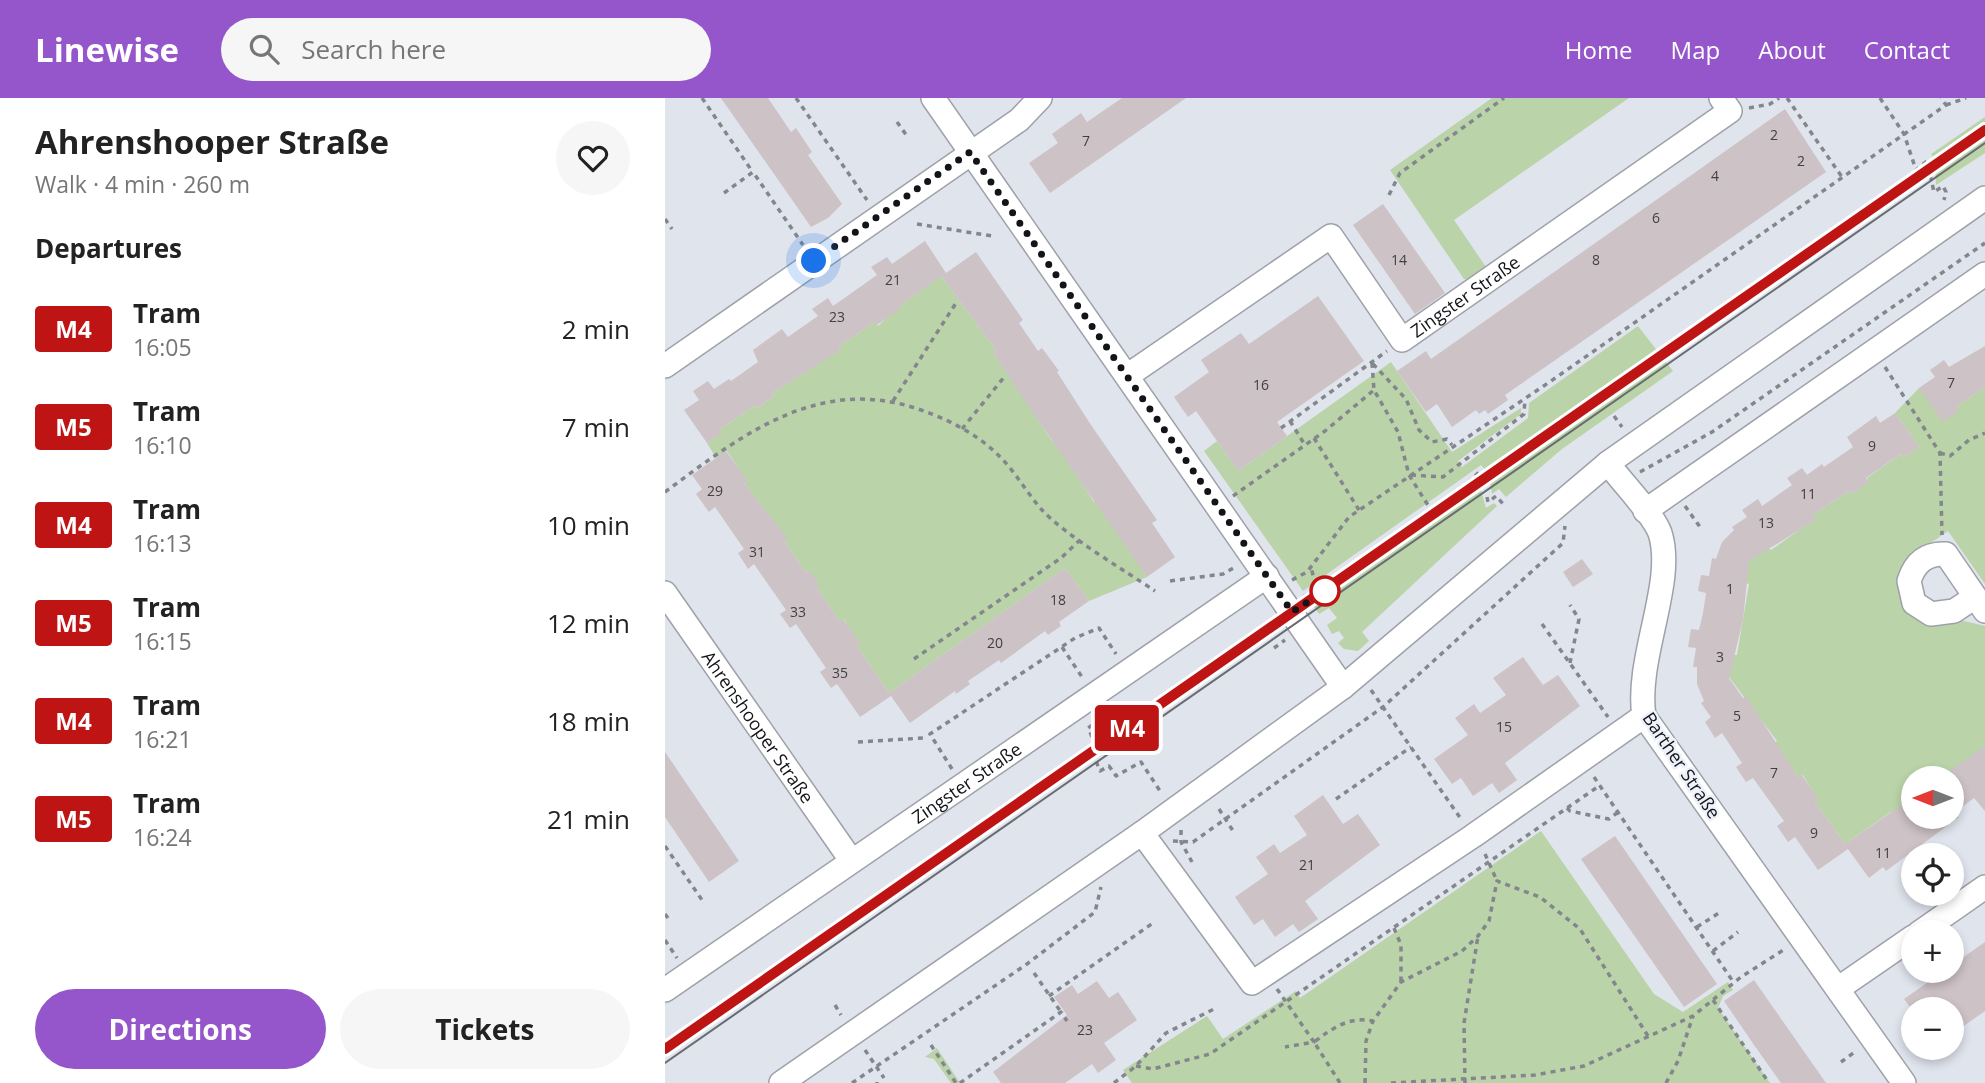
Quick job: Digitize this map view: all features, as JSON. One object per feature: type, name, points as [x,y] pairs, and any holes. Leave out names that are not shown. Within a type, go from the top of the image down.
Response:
[{"type":"street","points":[[933,98],[1343,687]]},
{"type":"street","points":[[665,366],[1019,120],[1040,98]]},
{"type":"street","name":"Zingster Straße","points":[[1127,376],[1331,236],[1402,340],[1726,105]]},
{"type":"street","points":[[782,1083],[1145,838],[1343,687],[1614,471],[1633,444],[1982,207]]},
{"type":"street","points":[[1614,471],[1645,511],[1985,274]]},
{"type":"street","name":"Barther Straße","points":[[1645,511],[1659,532],[1664,561],[1640,692],[1644,716],[1904,1083]]},
{"type":"street","points":[[1946,554],[1980,604],[1942,614],[1922,611],[1914,603],[1909,581],[1915,566],[1928,556],[1946,554]]},
{"type":"street","name":"Zingster Straße","points":[[665,990],[1267,576]]},
{"type":"street","name":"Ahrenshooper Straße","points":[[665,593],[851,860]]},
{"type":"street","points":[[1145,838],[1252,983],[1473,836],[1644,716]]},
{"type":"street","points":[[1938,920],[1985,887]]},
{"type":"street","points":[[1839,988],[1901,945]]},
{"type":"path","points":[[702,98],[814,261]]},
{"type":"path","points":[[796,98],[870,205]]},
{"type":"path","points":[[1389,195],[1400,173],[1504,98]]},
{"type":"path","points":[[1770,104],[1779,98]]},
{"type":"path","points":[[1787,98],[1842,177]]},
{"type":"path","points":[[1879,98],[1904,134],[1916,170],[1927,162],[1934,192],[1943,186],[1946,192],[1944,202]]},
{"type":"path","points":[[1941,98],[1946,105]]},
{"type":"path","points":[[1290,581],[1311,567],[1349,517],[1946,105],[1966,98]]},
{"type":"path","points":[[897,122],[907,136]]},
{"type":"path","points":[[724,193],[753,172]]},
{"type":"path","points":[[665,219],[672,229]]},
{"type":"path","points":[[917,224],[992,236]]},
{"type":"path","points":[[1614,471],[1650,469],[1723,424],[1985,243]]},
{"type":"path","points":[[893,401],[956,303]]},
{"type":"path","points":[[1874,351],[1940,453],[1940,524],[1946,554]]},
{"type":"path","points":[[1372,363],[1406,399],[1425,438],[1432,442],[1447,439],[1452,445]]},
{"type":"path","points":[[1372,363],[1374,390],[1398,432],[1409,475],[1431,510]]},
{"type":"path","points":[[1281,428],[1372,363]]},
{"type":"path","points":[[962,429],[1005,376]]},
{"type":"path","points":[[1230,498],[1314,439],[1374,390]]},
{"type":"path","points":[[1409,475],[1443,477],[1524,414],[1525,398]]},
{"type":"path","points":[[665,492],[728,446],[786,413],[826,402],[893,401],[932,414],[962,429],[995,452],[1043,511],[1155,592]]},
{"type":"path","points":[[1614,416],[1650,469]]},
{"type":"path","points":[[1290,421],[1305,445]]},
{"type":"path","points":[[1940,453],[1950,456],[1969,440],[1985,433]]},
{"type":"path","points":[[1314,439],[1359,510]]},
{"type":"path","points":[[1468,483],[1481,470],[1483,477]]},
{"type":"path","points":[[1675,491],[1700,527]]},
{"type":"path","points":[[1487,497],[1488,502],[1496,496],[1504,505]]},
{"type":"path","points":[[1145,838],[1193,842],[1383,707],[1563,543],[1567,516]]},
{"type":"path","points":[[914,659],[1061,558],[1081,539]]},
{"type":"path","points":[[1301,598],[1317,588],[1311,567]]},
{"type":"path","points":[[1170,581],[1223,574],[1233,569]]},
{"type":"path","points":[[1570,605],[1579,619],[1570,663]]},
{"type":"path","points":[[1542,624],[1619,733]]},
{"type":"path","points":[[962,785],[930,733],[1062,647],[1099,628],[1127,670]]},
{"type":"path","points":[[1274,648],[1290,637]]},
{"type":"path","points":[[1062,647],[1080,674]]},
{"type":"path","points":[[1365,1083],[1366,1041],[1373,1021],[1401,982],[1462,951],[1478,936],[1489,921],[1497,881],[1473,836],[1370,689]]},
{"type":"path","points":[[1107,715],[1088,728],[1094,739],[1096,763],[1100,771],[1109,766],[1116,776],[1141,762]]},
{"type":"path","points":[[858,742],[923,738]]},
{"type":"path","points":[[1336,799],[1411,747]]},
{"type":"path","points":[[1604,770],[1594,778],[1734,983]]},
{"type":"path","points":[[1136,1066],[1153,1069],[1210,1055],[1599,786]]},
{"type":"path","points":[[1567,808],[1570,811],[1609,819],[1618,813]]},
{"type":"path","points":[[1219,809],[1235,834]]},
{"type":"path","points":[[665,846],[702,900]]},
{"type":"path","points":[[852,1083],[1027,964],[1095,912],[1103,880]]},
{"type":"path","points":[[1497,881],[1540,897],[1580,929],[1648,1037]]},
{"type":"path","points":[[1697,928],[1722,911]]},
{"type":"path","points":[[665,914],[671,922]]},
{"type":"path","points":[[1049,996],[1153,923]]},
{"type":"path","points":[[1394,928],[1401,945],[1401,982]]},
{"type":"path","points":[[1713,951],[1738,932]]},
{"type":"path","points":[[1465,1080],[1464,1023],[1478,936]]},
{"type":"path","points":[[1391,1083],[1535,1074],[1584,1066],[1693,1016],[1734,983],[1803,937]]},
{"type":"path","points":[[1034,973],[1067,1021]]},
{"type":"path","points":[[1266,973],[1340,1083]]},
{"type":"path","points":[[1713,1000],[1769,1083]]},
{"type":"path","points":[[1114,1083],[1136,1066],[1165,1033],[1215,1010]]},
{"type":"path","points":[[931,1045],[958,1083],[1061,1012]]},
{"type":"path","points":[[1667,1083],[1693,1016]]},
{"type":"path","points":[[1285,1047],[1314,1042],[1337,1026],[1357,1018],[1373,1021]]},
{"type":"green space","points":[[1492,98],[1629,98],[1454,220],[1488,270],[1473,280],[1464,279],[1390,170]]},
{"type":"green space","points":[[1985,117],[1985,153],[1936,185],[1935,160],[1931,154]]},
{"type":"green space","points":[[941,276],[996,350],[993,352],[1052,441],[1055,440],[1094,502],[1097,500],[1147,577],[1089,601],[1065,568],[889,693],[857,646],[844,619],[840,622],[817,588],[810,571],[806,573],[784,541],[787,539],[744,483],[747,481],[727,451],[716,458],[707,443],[721,433],[719,430],[755,405],[757,408],[774,396],[772,393],[840,350],[839,346],[875,322],[878,326],[899,306]]},
{"type":"green space","points":[[1638,326],[1673,371],[1562,449],[1506,497],[1499,489],[1492,494],[1488,473],[1481,465],[1303,591],[1204,451],[1217,441],[1238,471],[1391,362],[1452,452],[1521,408],[1521,414],[1458,461],[1462,467],[1528,418],[1529,403]]},
{"type":"green space","points":[[1985,387],[1985,584],[1948,531],[1908,561],[1899,580],[1900,593],[1905,607],[1985,626],[1985,746],[1961,766],[1901,766],[1901,808],[1889,813],[1845,844],[1815,802],[1818,800],[1803,775],[1798,777],[1774,743],[1777,741],[1726,673],[1732,655],[1737,655],[1749,584],[1745,583],[1747,559],[1768,547],[1771,550],[1815,519],[1813,515],[1849,491],[1851,494],[1868,482],[1867,478],[1901,454],[1904,457],[1919,447],[1895,413],[1919,388],[1956,407]]},
{"type":"green space","points":[[1478,480],[1486,508],[1494,503],[1497,506],[1362,632],[1369,641],[1358,651],[1344,649],[1338,643],[1344,638],[1339,631],[1332,634],[1327,625],[1337,618],[1329,608],[1319,614],[1309,599]]},
{"type":"green space","points":[[1541,831],[1654,994],[1683,1012],[1728,982],[1733,990],[1723,996],[1718,1008],[1770,1083],[1132,1083],[1123,1070],[1207,1016],[1223,1039],[1296,991],[1300,998]]},
{"type":"green space","points":[[937,1048],[960,1083],[951,1083],[934,1059],[925,1057]]},
{"type":"building","points":[[721,98],[768,98],[791,132],[796,128],[812,152],[808,155],[842,204],[828,218],[811,227]]},
{"type":"building","points":[[1122,98],[1186,98],[1050,193],[1029,163],[1058,143],[1052,134],[1081,113],[1087,122]]},
{"type":"building","points":[[1785,109],[1826,172],[1505,395],[1508,400],[1488,414],[1485,410],[1479,414],[1476,410],[1452,427],[1437,404],[1426,412],[1397,371],[1426,351],[1431,359]]},
{"type":"building","points":[[1383,204],[1445,293],[1415,314],[1353,225]]},
{"type":"building","points":[[925,241],[946,273],[976,252],[1023,320],[1019,323],[1038,351],[1042,348],[1059,371],[1057,372],[1091,425],[1157,520],[1152,523],[1175,557],[1147,577],[1022,397],[993,352],[996,350],[941,276],[877,325],[875,322],[839,346],[841,350],[772,393],[774,396],[757,408],[755,405],[719,430],[722,433],[707,443],[684,410],[699,400],[693,391],[708,381],[714,389],[729,379],[731,381],[758,362],[753,350],[782,329],[788,337],[818,316],[812,309],[828,298],[833,306],[877,275],[871,267],[887,257],[892,264]]},
{"type":"building","points":[[1318,296],[1364,361],[1277,422],[1287,436],[1238,471],[1196,411],[1188,417],[1174,397],[1209,372],[1201,360],[1241,333],[1249,344]]},
{"type":"building","points":[[1985,346],[1985,387],[1956,407],[1959,411],[1943,422],[1919,388],[1935,377],[1930,370],[1944,360],[1949,367]]},
{"type":"building","points":[[1895,413],[1919,447],[1904,457],[1901,454],[1866,478],[1869,482],[1851,494],[1849,491],[1813,515],[1816,519],[1749,561],[1743,620],[1729,678],[1743,698],[1746,696],[1798,777],[1802,775],[1819,800],[1815,802],[1845,844],[1901,805],[1901,830],[1941,830],[1924,843],[1901,843],[1901,860],[1886,871],[1883,867],[1869,878],[1848,849],[1818,870],[1795,837],[1788,842],[1777,826],[1784,821],[1753,778],[1746,782],[1736,767],[1742,763],[1722,733],[1715,738],[1705,722],[1711,717],[1701,703],[1704,701],[1697,684],[1697,667],[1693,667],[1696,648],[1688,647],[1691,629],[1699,630],[1703,613],[1706,593],[1698,591],[1701,575],[1709,576],[1712,558],[1716,559],[1722,542],[1734,530],[1732,527],[1747,517],[1742,510],[1758,499],[1762,506],[1792,485],[1787,478],[1802,468],[1807,475],[1853,447],[1847,437],[1876,416],[1880,423]]},
{"type":"building","points":[[726,451],[748,481],[744,483],[788,539],[784,541],[806,573],[810,571],[820,586],[817,588],[840,622],[843,619],[860,643],[857,646],[889,693],[1065,568],[1089,601],[1059,622],[1061,626],[1048,635],[1045,631],[1001,663],[999,660],[968,681],[970,684],[956,694],[955,691],[910,723],[891,696],[860,717],[837,684],[831,688],[820,672],[826,668],[796,624],[790,628],[780,614],[786,610],[754,564],[748,569],[738,553],[744,549],[715,507],[709,512],[696,494],[702,489],[692,475]]},
{"type":"building","points":[[1582,559],[1593,574],[1573,587],[1563,572]]},
{"type":"building","points":[[1523,657],[1543,685],[1558,675],[1580,706],[1505,763],[1517,780],[1499,793],[1492,783],[1473,796],[1461,778],[1452,784],[1434,759],[1468,735],[1455,718],[1474,704],[1480,713],[1506,695],[1493,678]]},
{"type":"building","points":[[1985,746],[1985,811],[1974,798],[1964,805],[1964,766],[1957,766]]},
{"type":"building","points":[[665,752],[739,861],[709,882],[665,817]]},
{"type":"building","points":[[1323,795],[1343,824],[1358,814],[1380,845],[1305,901],[1318,919],[1299,932],[1293,924],[1275,937],[1263,919],[1254,925],[1235,897],[1268,874],[1256,857],[1274,844],[1280,853],[1307,835],[1294,816]]},
{"type":"building","points":[[1615,836],[1717,984],[1684,1007],[1581,859]]},
{"type":"building","points":[[1985,942],[1985,1011],[1964,1026],[1964,997],[1907,997],[1927,983],[1964,983],[1964,957]]},
{"type":"building","points":[[1754,980],[1826,1083],[1781,1083],[1754,1045],[1724,1001]]},
{"type":"building","points":[[1097,981],[1109,998],[1118,992],[1137,1020],[1104,1043],[1116,1060],[1098,1073],[1092,1064],[1065,1083],[1001,1083],[993,1072],[1067,1015],[1054,997],[1072,985],[1078,994]]},
{"type":"tram line","points":[[1633,375],[1985,130]]},
{"type":"tram line","name":"M4","points":[[665,1049],[1985,130]]},
{"type":"tram line","points":[[665,1063],[1985,143]]},
{"type":"tram line","points":[[665,1049],[1361,566]]},
{"type":"route","points":[[814,261],[970,152],[1292,612],[1325,591]]}]
